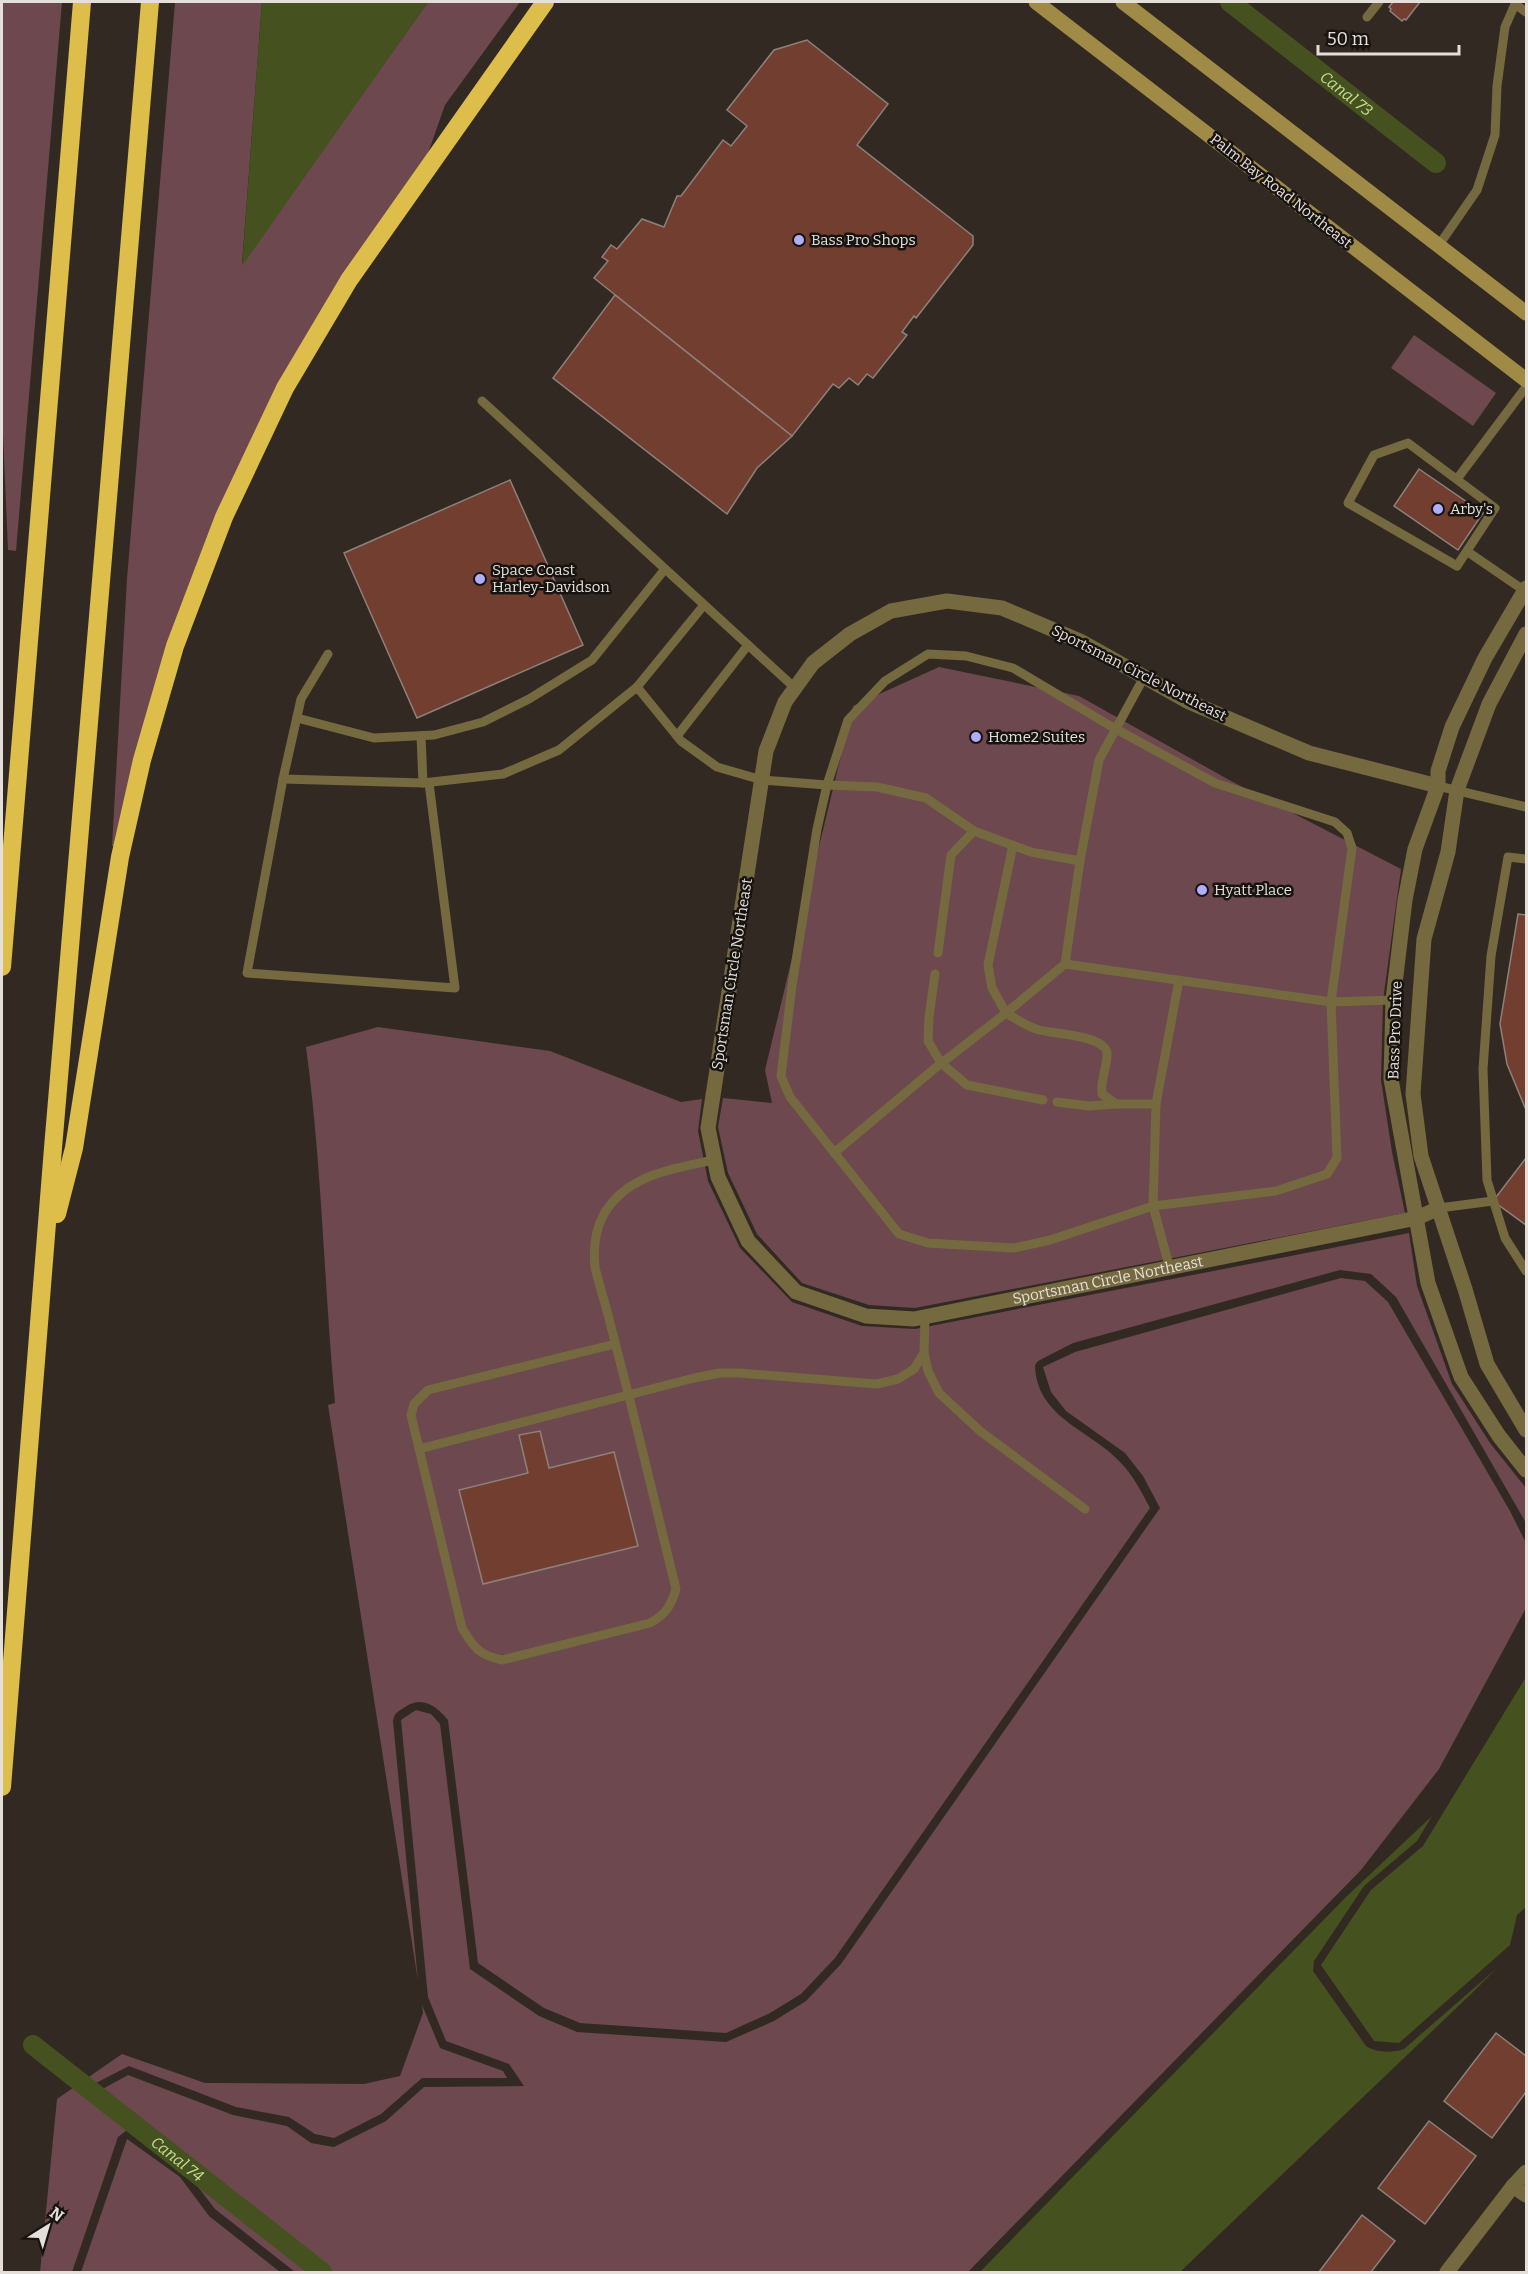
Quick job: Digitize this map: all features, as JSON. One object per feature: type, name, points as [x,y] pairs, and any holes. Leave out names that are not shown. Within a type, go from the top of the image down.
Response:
[{"type":"highway","points":[[2,967],[82,2]]},
{"type":"highway","points":[[2,1787],[150,2]]},
{"type":"highway","points":[[45,1259],[74,1148],[120,857],[142,760],[175,646],[224,517],[285,388],[350,280],[545,2]]},
{"type":"main road","name":"Palm Bay Road Northeast","points":[[1036,2],[1527,380]]},
{"type":"main road","points":[[1123,2],[1527,313]]},
{"type":"street","name":"Bass Pro Drive","points":[[1526,589],[1485,658],[1452,726],[1438,771],[1438,786],[1415,849],[1405,900],[1394,1000],[1391,1079],[1428,1283],[1461,1377],[1499,1436],[1527,1470]]},
{"type":"street","name":"Sportsman Circle Northeast","points":[[1438,786],[1309,753],[1187,701],[1082,642],[1002,608],[947,601],[891,612],[850,634],[813,663],[785,702],[766,751],[708,1128],[718,1177],[748,1240],[796,1292],[866,1316],[914,1318],[925,1316],[1417,1218],[1438,1208]]},
{"type":"street","name":"Bass Pro Drive","points":[[1527,634],[1489,704],[1457,790],[1448,852],[1424,939],[1413,1094],[1421,1156],[1487,1364],[1527,1430]]},
{"type":"street","points":[[1447,2272],[1513,2186],[1527,2172]]},
{"type":"street","points":[[1513,2186],[1527,2195]]},
{"type":"lane","points":[[1367,17],[1378,2]]},
{"type":"lane","points":[[1439,245],[1477,190],[1495,135],[1497,86],[1504,27],[1516,3],[1527,12]]},
{"type":"lane","points":[[1457,479],[1527,387]]},
{"type":"lane","points":[[482,400],[795,688]]},
{"type":"lane","points":[[1408,443],[1495,508],[1468,552],[1457,566],[1348,503],[1374,455],[1408,443]]},
{"type":"lane","points":[[1468,552],[1526,589]]},
{"type":"lane","points":[[297,718],[374,738],[434,735],[483,722],[529,699],[592,660],[665,569]]},
{"type":"lane","points":[[283,779],[426,783],[503,774],[559,750],[636,687],[704,605]]},
{"type":"lane","points":[[677,736],[748,645]]},
{"type":"lane","points":[[328,654],[301,699],[283,779],[247,973],[455,988],[421,736]]},
{"type":"lane","points":[[928,654],[966,656],[1013,668],[1114,728],[1215,783],[1335,822],[1347,833],[1352,848],[1331,1002],[1337,1158],[1327,1174],[1276,1191],[1153,1206],[1050,1240],[1014,1248],[928,1243],[899,1234],[790,1097],[781,1077],[792,986],[817,829],[827,785],[848,720],[885,681],[928,654]]},
{"type":"lane","points":[[834,1153],[941,1063],[1065,964],[1080,861],[1099,759],[1144,676]]},
{"type":"lane","points":[[636,687],[677,736],[717,767],[762,780],[877,787],[926,798],[974,831],[1031,852],[1080,861]]},
{"type":"lane","points":[[1438,786],[1527,807]]},
{"type":"lane","points":[[938,953],[951,855],[974,831]]},
{"type":"lane","points":[[1013,845],[988,965],[992,988],[1006,1013],[1037,1029],[1090,1039],[1104,1047],[1107,1054],[1100,1083],[1102,1094],[1116,1104]]},
{"type":"lane","points":[[1527,859],[1508,857],[1491,956],[1483,1069],[1487,1180],[1505,1238],[1527,1271]]},
{"type":"lane","points":[[1065,964],[1331,1002],[1394,1000]]},
{"type":"lane","points":[[935,974],[928,1041],[941,1063],[967,1085],[1043,1100]]},
{"type":"lane","points":[[1170,1269],[1153,1206],[1156,1104],[1179,980]]},
{"type":"lane","points":[[1057,1102],[1089,1106],[1156,1104]]},
{"type":"lane","points":[[615,1344],[428,1390],[414,1404],[411,1415],[462,1628],[471,1644],[485,1656],[502,1660],[639,1626],[663,1616],[672,1603],[676,1590],[629,1395],[595,1267],[594,1244],[598,1225],[605,1212],[619,1194],[635,1182],[652,1174],[714,1160]]},
{"type":"lane","points":[[1438,1208],[1493,1201]]},
{"type":"lane","points":[[925,1316],[924,1353],[928,1371],[939,1393],[980,1431],[1085,1509]]},
{"type":"lane","points":[[419,1449],[720,1373],[878,1384],[898,1379],[914,1369],[924,1353]]},
{"type":"shaded area","points":[[2,2],[62,2],[16,551],[8,550],[2,411]]},
{"type":"shaded area","points":[[175,2],[262,2],[242,264],[428,2],[520,2],[445,105],[427,156],[249,448],[117,846],[112,846],[127,579]]},
{"type":"shaded area","points":[[262,2],[428,2],[242,266]]},
{"type":"shaded area","points":[[1414,335],[1496,393],[1473,426],[1391,368]]},
{"type":"shaded area","points":[[939,667],[1079,696],[1231,781],[1401,869],[1383,1000],[1381,1080],[1392,1152],[1405,1213],[915,1308],[869,1305],[802,1283],[757,1234],[728,1173],[718,1127],[723,1098],[772,1103],[765,1070],[853,706]]},
{"type":"shaded area","points":[[378,1027],[550,1051],[681,1102],[702,1099],[698,1131],[708,1181],[740,1248],[792,1302],[862,1326],[915,1329],[1409,1233],[1417,1286],[1452,1384],[1490,1443],[1526,1488],[1526,1523],[1396,1297],[1371,1274],[1340,1270],[1073,1343],[1038,1361],[1035,1365],[1038,1383],[1045,1398],[1055,1411],[1120,1462],[1133,1478],[1150,1508],[835,1958],[801,1994],[770,2013],[726,2033],[580,2023],[544,2008],[478,1963],[448,1720],[434,1707],[424,1702],[412,1704],[399,1711],[393,1721],[418,1981],[328,1405],[335,1403],[316,1136],[306,1047]]},
{"type":"shaded area","points":[[1341,1278],[1365,1281],[1388,1302],[1510,1511],[1526,1543],[1526,1608],[1439,1769],[1361,1870],[968,2272],[333,2272],[99,2091],[128,2075],[233,2115],[287,2126],[311,2143],[334,2147],[386,2121],[424,2087],[524,2086],[509,2064],[446,2041],[428,1997],[401,1720],[416,1710],[431,1714],[440,1724],[470,1969],[539,2016],[577,2032],[726,2042],[774,2021],[806,2001],[841,1964],[1160,1508],[1143,1476],[1125,1453],[1066,1411],[1051,1392],[1043,1367],[1075,1352]]},
{"type":"shaded area","points":[[1526,1677],[1526,1907],[1517,1915],[1510,1945],[1399,2043],[1374,2041],[1321,1965],[1371,1890],[1423,1846]]},
{"type":"shaded area","points":[[1432,1816],[1417,1841],[1364,1886],[1314,1961],[1313,1971],[1366,2046],[1390,2052],[1404,2049],[1497,1968],[1180,2272],[980,2272],[1346,1897]]},
{"type":"shaded area","points":[[422,2005],[440,2048],[503,2071],[507,2078],[422,2078],[381,2114],[334,2138],[315,2134],[289,2117],[236,2107],[129,2066],[96,2083],[92,2088],[92,2096],[317,2272],[295,2272],[215,2209],[185,2170],[127,2130],[118,2137],[72,2272],[40,2272],[57,2099],[122,2054],[205,2083],[364,2084],[400,2076],[423,2013]]},
{"type":"shaded area","points":[[127,2139],[180,2177],[209,2216],[280,2272],[81,2272]]},
{"type":"building","points":[[1393,2],[1420,2],[1406,20],[1402,21],[1390,11],[1389,7]]},
{"type":"building","name":"Bass Pro Shops","points":[[807,40],[888,104],[857,145],[973,236],[973,245],[916,318],[914,316],[902,332],[907,335],[873,378],[867,374],[858,385],[849,378],[839,388],[833,384],[792,436],[594,278],[608,261],[602,257],[611,245],[617,249],[642,219],[664,227],[677,196],[681,196],[723,140],[731,146],[747,126],[727,110],[774,50]]},
{"type":"building","points":[[615,295],[792,436],[757,468],[727,514],[553,378]]},
{"type":"building","name":"Arby's","points":[[1419,469],[1483,513],[1458,550],[1394,506]]},
{"type":"building","points":[[510,480],[583,645],[417,718],[344,553]]},
{"type":"building","points":[[1518,914],[1526,915],[1526,1110],[1507,1064],[1500,1024]]},
{"type":"building","points":[[1526,1158],[1526,1225],[1493,1201]]},
{"type":"building","points":[[540,1431],[549,1468],[614,1452],[638,1546],[483,1584],[459,1490],[528,1473],[519,1435]]},
{"type":"building","points":[[1496,2033],[1526,2056],[1526,2092],[1492,2138],[1444,2101]]},
{"type":"building","points":[[1429,2121],[1476,2156],[1425,2224],[1378,2188]]},
{"type":"building","points":[[1362,2215],[1395,2241],[1371,2272],[1319,2272]]},
{"type":"waterway","name":"Canal 73","points":[[1230,2],[1436,163]]},
{"type":"waterway","name":"Canal 74","points":[[33,2045],[322,2272]]},
{"type":"place","name":"Bass Pro Shops","points":[[799,240]]},
{"type":"place","name":"Arby's","points":[[1438,509]]},
{"type":"place","name":"Space Coast Harley-Davidson","points":[[480,579]]},
{"type":"place","name":"Home2 Suites","points":[[976,737]]},
{"type":"place","name":"Hyatt Place","points":[[1202,890]]}]
